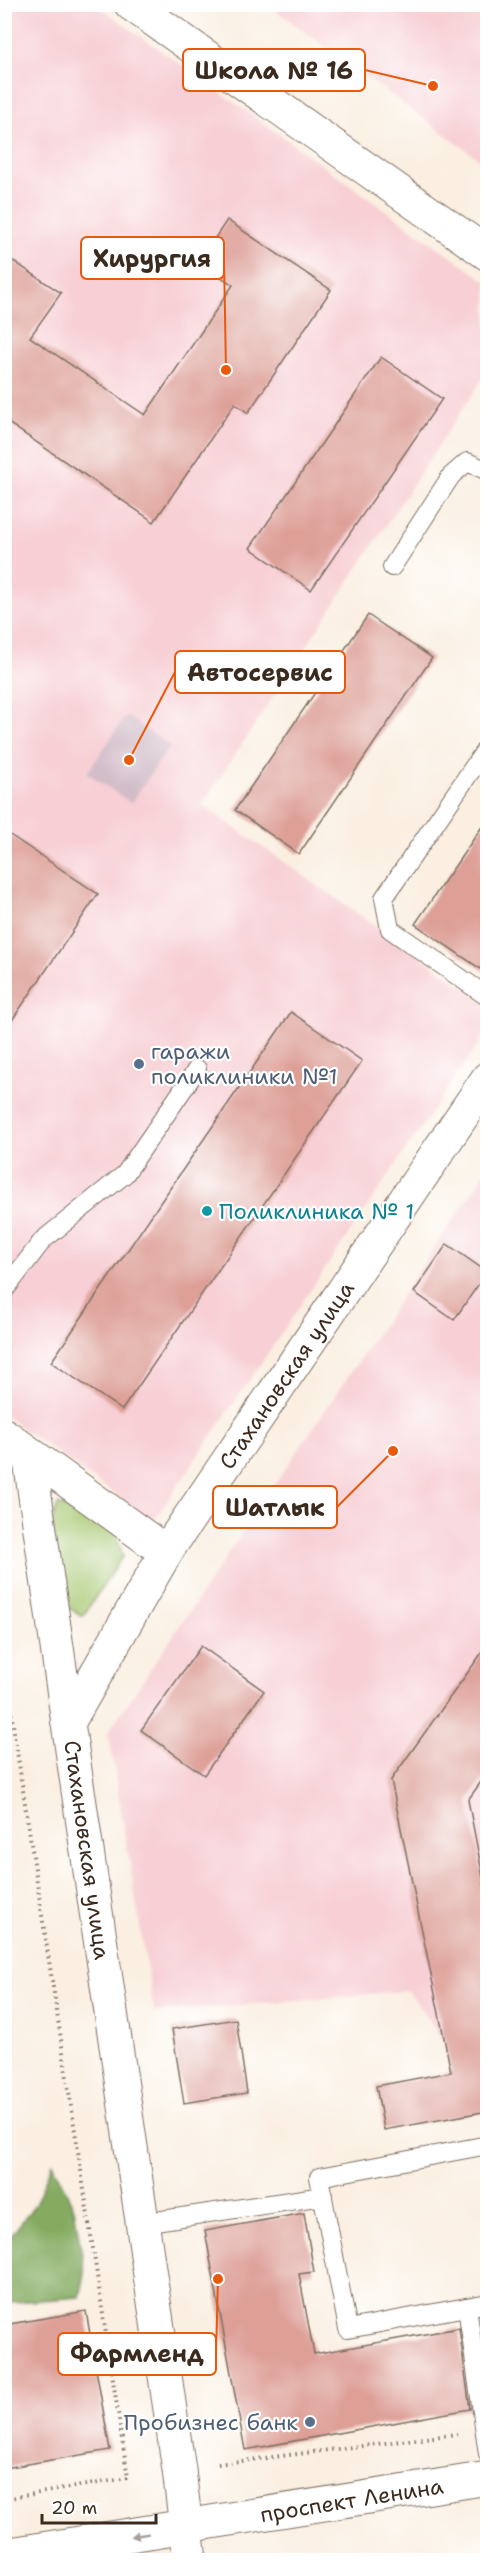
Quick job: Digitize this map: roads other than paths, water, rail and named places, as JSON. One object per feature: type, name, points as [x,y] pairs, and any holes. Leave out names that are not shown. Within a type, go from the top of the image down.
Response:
[{"type":"street","points":[[131,4],[488,254]]},
{"type":"street","name":"Стахановская улица","points":[[189,2560],[68,1723],[166,1552],[488,1078]]},
{"type":"street","points":[[17,1444],[166,1552]]},
{"type":"street","points":[[17,1444],[68,1723]]},
{"type":"street","name":"проспект Ленина","points":[[4,2555],[488,2478]]},
{"type":"lane","points":[[392,567],[451,476],[467,462],[488,471]]},
{"type":"lane","points":[[488,746],[384,898],[390,929],[488,997]]},
{"type":"lane","points":[[4,1291],[44,1240],[125,1174],[197,1069]]},
{"type":"lane","points":[[488,2145],[319,2177],[348,2329],[488,2303]]},
{"type":"lane","points":[[142,2223],[323,2196]]},
{"type":"lane","points":[[466,2307],[488,2454]]},
{"type":"place","name":"Школа № 16","points":[[433,86]]},
{"type":"place","name":"Хирургия","points":[[226,370]]},
{"type":"place","name":"Автосервис","points":[[129,760]]},
{"type":"place","name":"гаражи поликлиники №1","points":[[139,1064]]},
{"type":"place","name":"Поликлиника № 1","points":[[207,1211]]},
{"type":"place","name":"Шатлык","points":[[393,1451]]},
{"type":"place","name":"Фармленд","points":[[218,2279]]},
{"type":"place","name":"Пробизнес банк","points":[[310,2422]]}]
